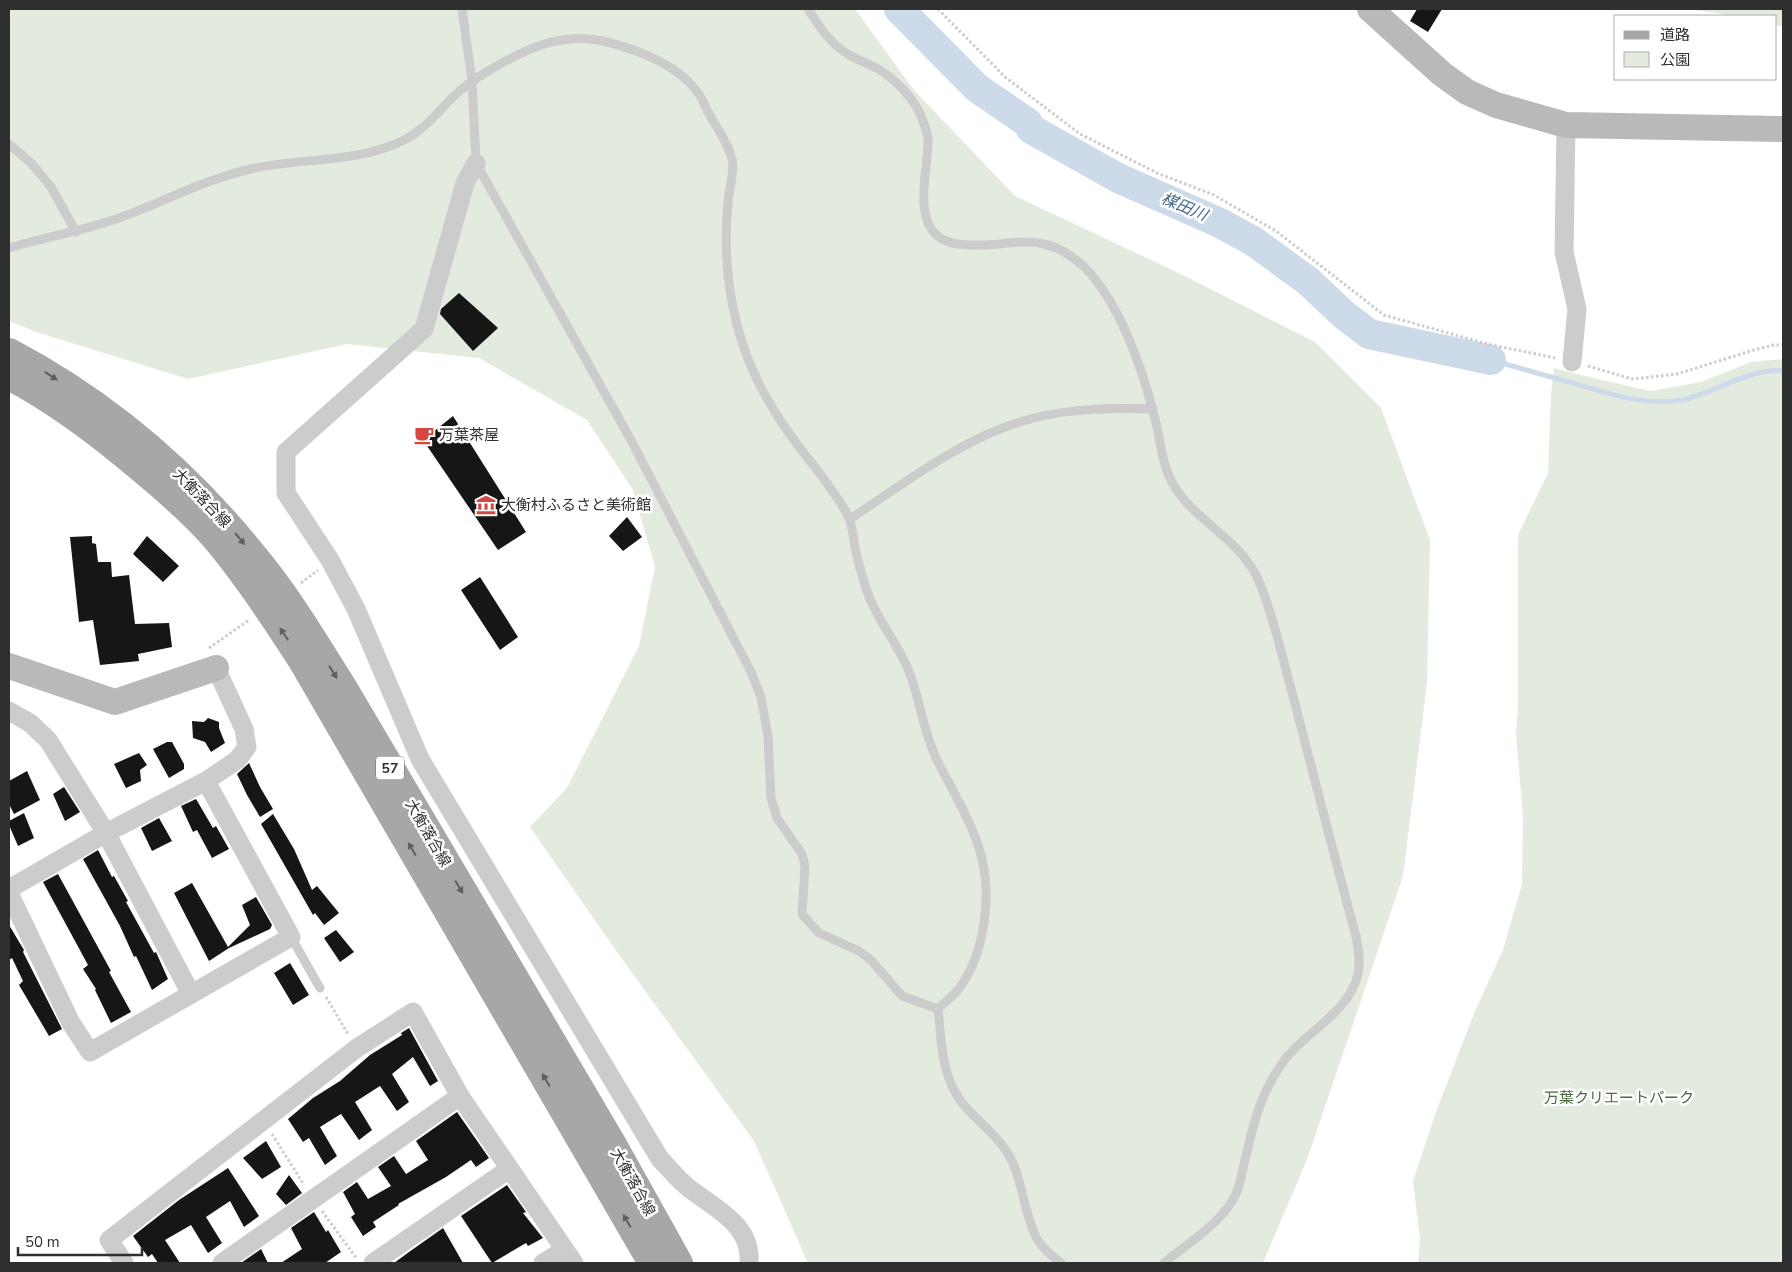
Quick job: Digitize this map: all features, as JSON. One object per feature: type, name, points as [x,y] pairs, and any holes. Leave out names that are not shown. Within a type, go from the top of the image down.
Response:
[{"type":"main road","name":"大衡落合線","points":[[9,352],[37,367],[117,420],[156,452],[229,525],[263,567],[308,630],[346,692],[612,1143],[679,1263]]},
{"type":"main road","name":"大衡落合線","points":[[9,376],[60,407],[106,439],[179,501],[214,537],[248,580],[301,659],[652,1263]]},
{"type":"street","points":[[1370,9],[1442,74],[1467,92],[1496,105],[1566,125],[1783,129]]},
{"type":"street","points":[[1566,125],[1564,252],[1576,309],[1572,362]]},
{"type":"street","points":[[476,163],[465,183],[424,329],[286,452],[286,493],[330,560],[356,610],[420,759],[660,1159],[689,1188],[723,1212],[738,1226],[746,1240],[750,1256],[749,1263]]},
{"type":"street","points":[[9,666],[115,702],[211,659],[244,729],[247,747],[237,760],[206,781],[106,833],[9,891],[71,1023],[90,1052],[290,937],[206,781]]},
{"type":"street","points":[[9,711],[30,723],[48,740],[106,833],[191,994]]},
{"type":"street","points":[[124,1263],[109,1240],[357,1048],[413,1012],[460,1096],[569,1256],[543,1263]]},
{"type":"street","points":[[222,1263],[460,1096]]},
{"type":"street","points":[[373,1263],[509,1169]]},
{"type":"lane","points":[[462,9],[472,80],[476,163],[632,442],[751,672],[761,697],[768,736],[771,798],[777,818],[802,854],[805,866],[802,914],[819,933],[859,951],[871,960],[902,996],[938,1009]]},
{"type":"lane","points":[[808,9],[831,41],[847,54],[878,69],[896,82],[910,98],[921,116],[928,136],[924,202],[928,222],[940,238],[957,245],[986,246],[1024,242],[1042,243],[1059,249],[1076,260],[1105,293],[1121,322],[1137,362],[1153,409],[1167,474],[1177,492],[1238,548],[1249,562],[1259,580],[1281,650],[1356,936],[1359,956],[1358,973],[1352,990],[1340,1007],[1298,1045],[1282,1063],[1266,1089],[1256,1114],[1240,1180],[1233,1200],[1221,1217],[1164,1263]]},
{"type":"lane","points":[[9,248],[38,239],[76,232],[126,216],[215,179],[253,168],[376,151],[405,139],[423,128],[472,80],[515,56],[542,44],[564,39],[582,38],[603,41],[662,63],[679,72],[692,84],[701,97],[725,140],[733,161],[726,241],[737,325],[749,360],[764,393],[786,430],[850,518],[860,569],[870,599],[911,674],[926,735],[938,762],[954,790],[980,852],[986,914],[981,939],[973,964],[958,990],[938,1009]]},
{"type":"lane","points":[[9,144],[32,163],[51,187],[76,232]]},
{"type":"lane","points":[[850,518],[930,466],[975,440],[1007,426],[1063,412],[1120,408],[1153,409]]},
{"type":"lane","points":[[290,937],[320,988]]},
{"type":"lane","points":[[938,1009],[945,1067],[953,1088],[965,1107],[992,1133],[1008,1153],[1017,1175],[1036,1238],[1049,1254],[1061,1263]]},
{"type":"path","points":[[938,9],[1006,77],[1080,134],[1157,173],[1214,195],[1276,231],[1384,314],[1487,344],[1572,362],[1632,380],[1677,374],[1754,350],[1773,345],[1783,345]]},
{"type":"path","points":[[211,659],[250,620]]},
{"type":"path","points":[[320,988],[357,1048]]},
{"type":"green space","points":[[9,9],[855,9],[913,89],[1015,196],[1185,276],[1315,342],[1381,408],[1430,540],[1427,683],[1403,876],[1308,1157],[1263,1263],[808,1263],[754,1141],[617,952],[530,827],[567,788],[639,646],[655,567],[633,490],[587,420],[479,358],[347,344],[188,379],[36,332],[9,321]]},
{"type":"green space","points":[[1689,9],[1783,9],[1783,27],[1777,25],[1777,15],[1727,15]]},
{"type":"green space","name":"万葉クリエートパーク","points":[[1783,359],[1783,1263],[1418,1263],[1420,1239],[1413,1181],[1436,1112],[1475,1011],[1503,950],[1522,884],[1523,816],[1516,735],[1518,705],[1518,535],[1548,473],[1554,368],[1651,391],[1701,382],[1751,362]]},
{"type":"building","points":[[1417,9],[1442,9],[1428,32],[1410,21]]},
{"type":"building","points":[[459,293],[498,328],[473,351],[440,314],[441,309]]},
{"type":"building","points":[[453,416],[526,532],[498,550],[423,440]]},
{"type":"building","points":[[627,517],[642,537],[623,551],[609,536]]},
{"type":"building","points":[[92,536],[92,543],[96,544],[98,562],[111,562],[112,577],[129,575],[135,624],[169,623],[172,647],[138,654],[139,661],[100,665],[93,620],[79,622],[70,537]]},
{"type":"building","points":[[147,536],[179,566],[163,582],[133,554]]},
{"type":"building","points":[[480,577],[518,637],[500,650],[461,590]]},
{"type":"building","points":[[208,718],[219,722],[219,728],[225,743],[211,752],[205,742],[193,738],[192,721],[204,722]]},
{"type":"building","points":[[167,742],[172,742],[184,764],[184,769],[169,778],[153,749]]},
{"type":"building","points":[[139,753],[147,765],[140,770],[141,781],[126,788],[114,764]]},
{"type":"building","points":[[249,763],[273,809],[260,817],[237,774]]},
{"type":"building","points":[[27,771],[40,800],[14,814],[9,804],[9,781]]},
{"type":"building","points":[[64,787],[80,812],[65,821],[53,794]]},
{"type":"building","points":[[196,799],[213,828],[216,826],[229,849],[212,858],[197,830],[193,832],[181,806]]},
{"type":"building","points":[[24,813],[34,838],[18,846],[9,821]]},
{"type":"building","points":[[273,814],[294,849],[312,890],[317,886],[339,913],[324,925],[315,913],[313,915],[261,824]]},
{"type":"building","points":[[159,818],[172,841],[152,851],[141,828]]},
{"type":"building","points":[[98,850],[112,877],[114,876],[128,901],[126,902],[154,953],[156,952],[168,979],[152,990],[136,956],[134,957],[120,926],[83,859]]},
{"type":"building","points":[[58,874],[131,1012],[111,1023],[96,989],[83,969],[88,965],[43,882]]},
{"type":"building","points":[[192,883],[228,947],[250,925],[242,905],[256,897],[272,925],[270,929],[229,948],[209,961],[174,893]]},
{"type":"building","points":[[9,925],[24,950],[23,952],[62,1029],[49,1036],[19,985],[23,981],[12,958],[9,960]]},
{"type":"building","points":[[336,930],[354,952],[340,962],[324,938]]},
{"type":"building","points":[[290,963],[309,995],[293,1005],[274,973]]},
{"type":"building","points":[[409,1028],[438,1081],[430,1086],[413,1057],[392,1074],[409,1102],[397,1111],[380,1086],[355,1102],[372,1130],[359,1140],[341,1114],[320,1127],[337,1156],[325,1165],[309,1138],[303,1142],[288,1119],[313,1098],[340,1081],[370,1055],[402,1035],[401,1033]]},
{"type":"building","points":[[457,1112],[489,1158],[476,1167],[471,1160],[446,1177],[398,1204],[373,1222],[376,1227],[363,1236],[351,1217],[355,1214],[343,1192],[357,1182],[368,1199],[391,1186],[378,1167],[394,1156],[406,1174],[428,1160],[416,1141]]},
{"type":"building","points":[[266,1141],[281,1167],[262,1179],[243,1158]]},
{"type":"building","points":[[228,1168],[259,1216],[244,1227],[230,1201],[206,1217],[222,1243],[208,1253],[191,1225],[165,1240],[180,1263],[158,1263],[152,1254],[148,1257],[133,1236],[179,1200]]},
{"type":"building","points":[[289,1175],[302,1193],[286,1205],[276,1194]]},
{"type":"building","points":[[507,1185],[526,1212],[523,1213],[543,1238],[528,1246],[526,1243],[492,1263],[461,1216]]},
{"type":"building","points":[[314,1212],[326,1232],[328,1230],[341,1252],[325,1263],[281,1263],[302,1249],[291,1228]]},
{"type":"building","points":[[443,1228],[463,1263],[394,1263],[409,1252]]},
{"type":"building","points":[[261,1249],[268,1263],[241,1263]]},
{"type":"waterway","name":"楳田川","points":[[899,9],[977,88],[1028,123],[1031,129],[1118,178],[1220,223],[1253,241],[1308,281],[1343,314],[1369,334],[1491,360]]},
{"type":"waterway","points":[[1491,360],[1615,395],[1654,401],[1681,400],[1694,397],[1758,373],[1783,371]]},
{"type":"place","name":"万葉茶屋","points":[[424,435]]},
{"type":"place","name":"大衡村ふるさと美術館","points":[[486,505]]}]
